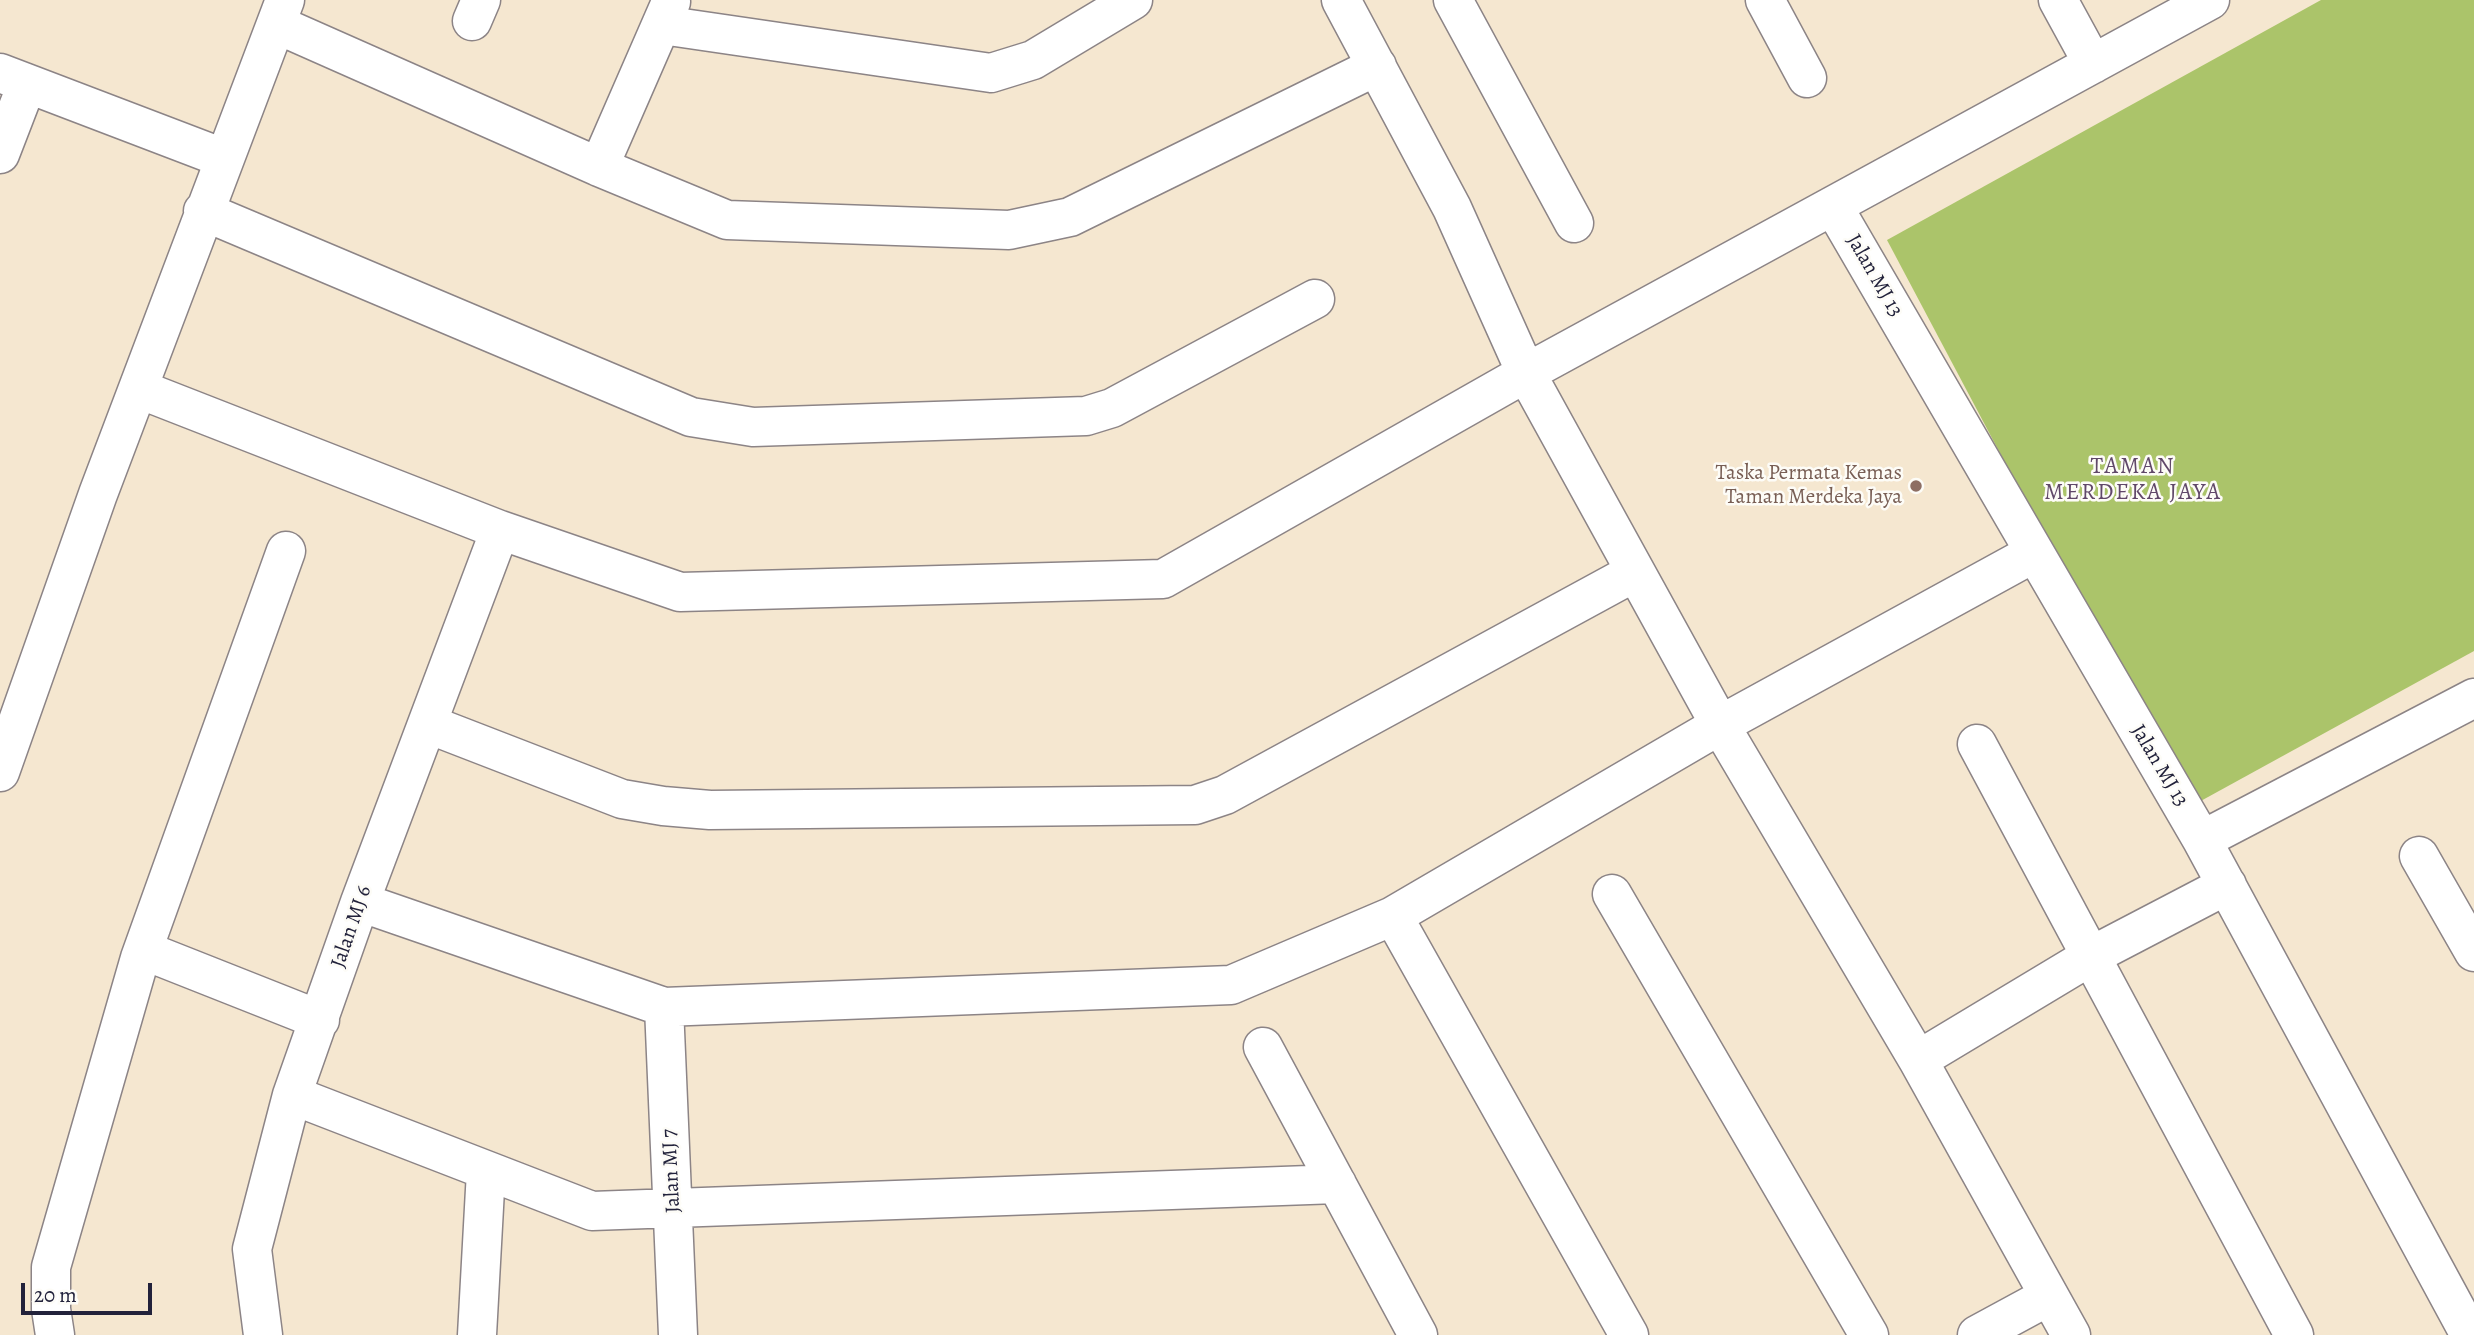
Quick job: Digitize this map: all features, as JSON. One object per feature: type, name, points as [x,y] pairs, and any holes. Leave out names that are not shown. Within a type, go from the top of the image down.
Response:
[{"type":"street","points":[[600,167],[667,12],[991,73],[1033,60],[1133,0]]},
{"type":"street","points":[[1340,0],[1452,208],[1526,373],[1720,726],[1918,1060],[2071,1335]]},
{"type":"street","points":[[1453,0],[1574,223]]},
{"type":"street","points":[[1765,0],[1807,78]]},
{"type":"street","points":[[2058,0],[2093,64]]},
{"type":"street","points":[[139,389],[500,530],[680,592],[1163,579],[1526,373],[2210,0]]},
{"type":"street","points":[[0,772],[203,211],[281,12],[600,167],[727,220],[1009,230],[1070,216],[1377,66]]},
{"type":"street","points":[[0,155],[14,78],[223,158]]},
{"type":"street","name":"Jalan MJ 13","points":[[1833,206],[2203,840],[2470,1335]]},
{"type":"street","points":[[203,211],[691,417],[752,426],[1086,416],[1112,408],[1315,299]]},
{"type":"street","name":"Jalan MJ 6","points":[[263,1335],[251,1249],[292,1095],[360,902],[500,530]]},
{"type":"street","points":[[55,1335],[51,1309],[51,1267],[143,950],[286,551]]},
{"type":"street","points":[[360,902],[664,1007],[1231,985],[1394,916],[1720,726],[2034,553]]},
{"type":"street","points":[[428,724],[622,799],[663,806],[710,810],[1195,804],[1225,795],[1635,572]]},
{"type":"street","points":[[2203,840],[2474,698]]},
{"type":"street","points":[[1977,744],[2294,1335]]},
{"type":"street","points":[[2419,856],[2463,904],[2474,952]]},
{"type":"street","points":[[1918,1060],[2091,956],[2227,885]]},
{"type":"street","points":[[1612,894],[1869,1335]]},
{"type":"street","points":[[1394,916],[1629,1335]]},
{"type":"street","points":[[143,950],[320,1020]]},
{"type":"street","name":"Jalan MJ 7","points":[[664,1007],[678,1335]]},
{"type":"street","points":[[1263,1047],[1418,1335]]},
{"type":"street","points":[[292,1095],[593,1211],[1337,1184]]},
{"type":"street","points":[[477,1335],[486,1171]]},
{"type":"street","points":[[1977,1335],[2049,1296]]},
{"type":"green space","points":[[2321,0],[2474,0],[2474,651],[2188,808],[1887,240]]},
{"type":"place","name":"Taska Permata Kemas Taman Merdeka Jaya","points":[[1916,486]]},
{"type":"district","name":"TAMAN MERDEKA JAYA","points":[[2133,480]]}]
